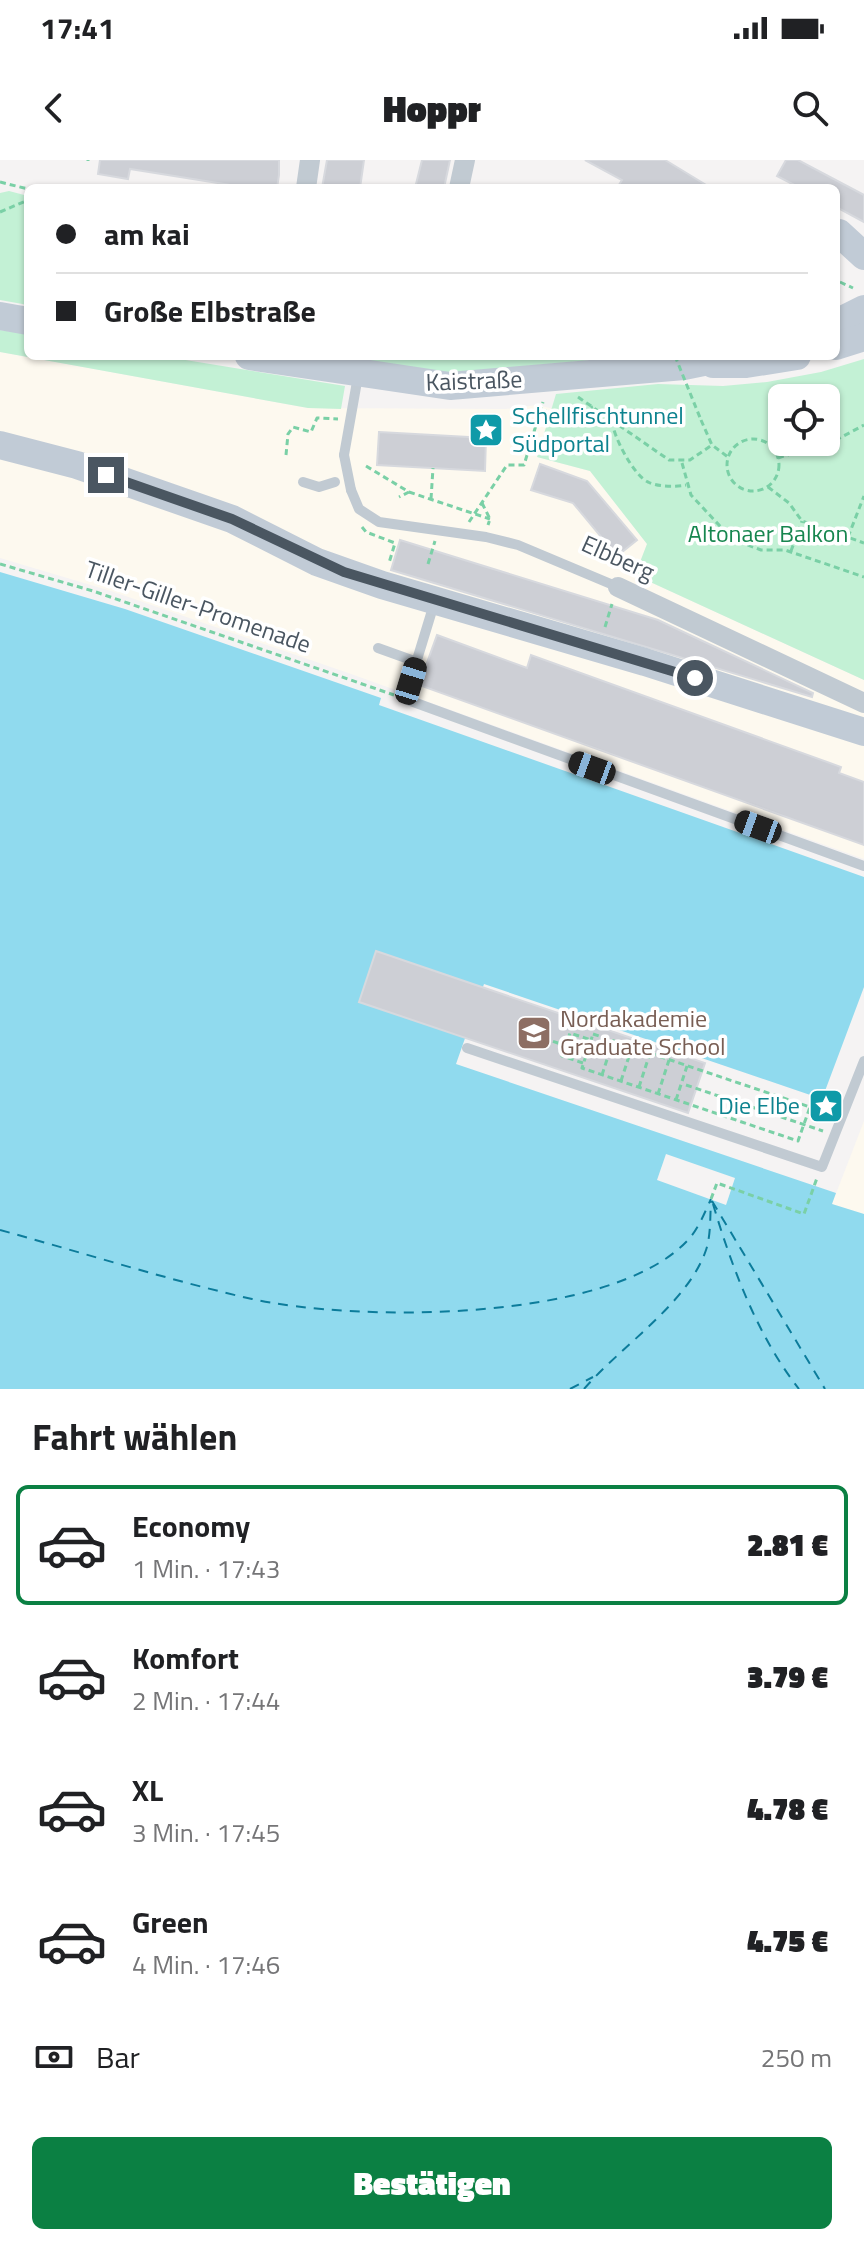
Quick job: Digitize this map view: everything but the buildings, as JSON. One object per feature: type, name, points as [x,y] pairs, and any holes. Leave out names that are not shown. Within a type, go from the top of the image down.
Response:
[{"type":"street","points":[[307,184],[310,160]]},
{"type":"street","points":[[460,184],[465,160]]},
{"type":"street","points":[[840,233],[864,240]]},
{"type":"street","points":[[840,234],[864,256]]},
{"type":"street","points":[[840,321],[864,309]]},
{"type":"street","points":[[0,316],[24,320]]},
{"type":"street","points":[[840,345],[864,337]]},
{"type":"street","name":"Kaistraße","points":[[265,360],[356,383],[450,386],[688,360],[746,364],[772,360]]},
{"type":"street","points":[[0,445],[66,462],[222,516],[317,562],[434,602],[864,732]]},
{"type":"street","name":"Elbberg","points":[[616,591],[864,703]]},
{"type":"lane","name":"Elbberg","points":[[356,383],[344,455],[351,490],[359,509],[379,522],[486,537],[556,559],[616,591]]},
{"type":"lane","points":[[303,482],[319,487],[335,482]]},
{"type":"lane","points":[[434,602],[405,699],[864,866]]},
{"type":"lane","points":[[378,648],[417,662]]},
{"type":"lane","points":[[467,1048],[822,1167],[864,1061]]},
{"type":"path","points":[[0,182],[24,188]]},
{"type":"path","points":[[0,212],[24,202]]},
{"type":"path","points":[[840,282],[847,282]]},
{"type":"path","points":[[688,360],[701,420],[712,445],[728,457]]},
{"type":"path","points":[[572,394],[655,453],[682,463]]},
{"type":"path","points":[[540,411],[577,411],[593,407]]},
{"type":"path","points":[[286,455],[288,434],[293,427],[311,432],[317,418],[333,420]]},
{"type":"path","points":[[470,519],[507,465],[524,465],[537,421]]},
{"type":"path","points":[[612,421],[621,448],[643,480],[670,487],[686,485]]},
{"type":"path","points":[[778,458],[838,439],[864,425]]},
{"type":"path","points":[[753,439],[769,444],[778,458],[778,474],[768,487],[753,492],[737,487],[728,473],[728,457],[738,444],[753,439]]},
{"type":"path","points":[[682,463],[712,445]]},
{"type":"path","points":[[682,463],[686,485],[700,509],[732,539],[761,550],[791,552],[864,577]]},
{"type":"path","points":[[366,466],[409,492],[490,519]]},
{"type":"path","points":[[431,499],[433,468]]},
{"type":"path","points":[[768,487],[789,503],[802,521],[864,543]]},
{"type":"path","points":[[399,497],[409,492]]},
{"type":"path","points":[[848,537],[864,496]]},
{"type":"path","points":[[481,502],[490,519],[486,537]]},
{"type":"path","points":[[791,552],[802,521]]},
{"type":"path","points":[[428,564],[439,530]]},
{"type":"path","points":[[366,532],[395,543],[388,567],[392,568]]},
{"type":"path","name":"Tiller-Giller-Promenade","points":[[0,564],[93,591],[382,691]]},
{"type":"path","points":[[598,650],[616,591]]},
{"type":"path","points":[[584,1063],[562,1056],[570,1033],[591,1040]]},
{"type":"path","points":[[593,1034],[613,1041],[810,1107],[798,1141],[582,1068],[593,1034]]},
{"type":"path","points":[[534,1035],[566,1046]]},
{"type":"path","points":[[602,1075],[613,1041]]},
{"type":"path","points":[[621,1081],[632,1047]]},
{"type":"path","points":[[639,1087],[650,1053]]},
{"type":"path","points":[[658,1094],[669,1060]]},
{"type":"path","points":[[676,1100],[687,1066]]},
{"type":"path","points":[[686,1085],[810,1126]]},
{"type":"path","points":[[711,1199],[717,1183],[804,1214],[814,1186]]},
{"type":"shaded area","points":[[0,352],[24,356],[24,360],[44,360],[308,408],[505,409],[537,405],[554,409],[537,457],[590,471],[647,544],[635,575],[864,680],[864,859],[354,675],[111,591],[0,558]]},
{"type":"shaded area","points":[[864,1121],[864,1214],[832,1204]]},
{"type":"green space","points":[[9,191],[24,195],[24,304],[0,300],[0,193]]},
{"type":"green space","points":[[0,330],[24,333],[24,356],[0,352]]},
{"type":"green space","name":"Altonaer Balkon","points":[[864,359],[864,680],[635,575],[647,544],[590,471],[537,457],[556,394],[658,384],[723,386],[821,372]]},
{"type":"green space","points":[[44,360],[186,360],[345,386],[341,409],[308,408]]},
{"type":"green space","points":[[365,360],[593,360],[451,373]]},
{"type":"water","points":[[0,572],[125,609],[381,698],[379,705],[864,877],[864,987],[822,1099],[484,984],[456,1064],[836,1193],[832,1204],[864,1214],[864,1389],[0,1389]]},
{"type":"pier","points":[[666,1154],[735,1178],[726,1205],[657,1180]]},
{"type":"ferry route","points":[[0,1230],[252,1299],[353,1311],[415,1312],[479,1309],[543,1301],[601,1288],[650,1268],[687,1241],[698,1227],[711,1199]]},
{"type":"ferry route","points":[[584,1389],[685,1288],[706,1250],[711,1201]]},
{"type":"ferry route","points":[[712,1201],[825,1389]]},
{"type":"ferry route","points":[[713,1204],[748,1301],[771,1347],[799,1389]]},
{"type":"ferry route","points":[[570,1389],[593,1377]]},
{"type":"place","name":"Schellfischtunnel Südportal","points":[[486,430]]},
{"type":"place","name":"Nordakademie Graduate School","points":[[534,1033]]},
{"type":"place","name":"Die Elbe","points":[[826,1106]]},
{"type":"route","points":[[106,475],[232,519],[306,557],[344,572],[434,602],[695,678]]}]
